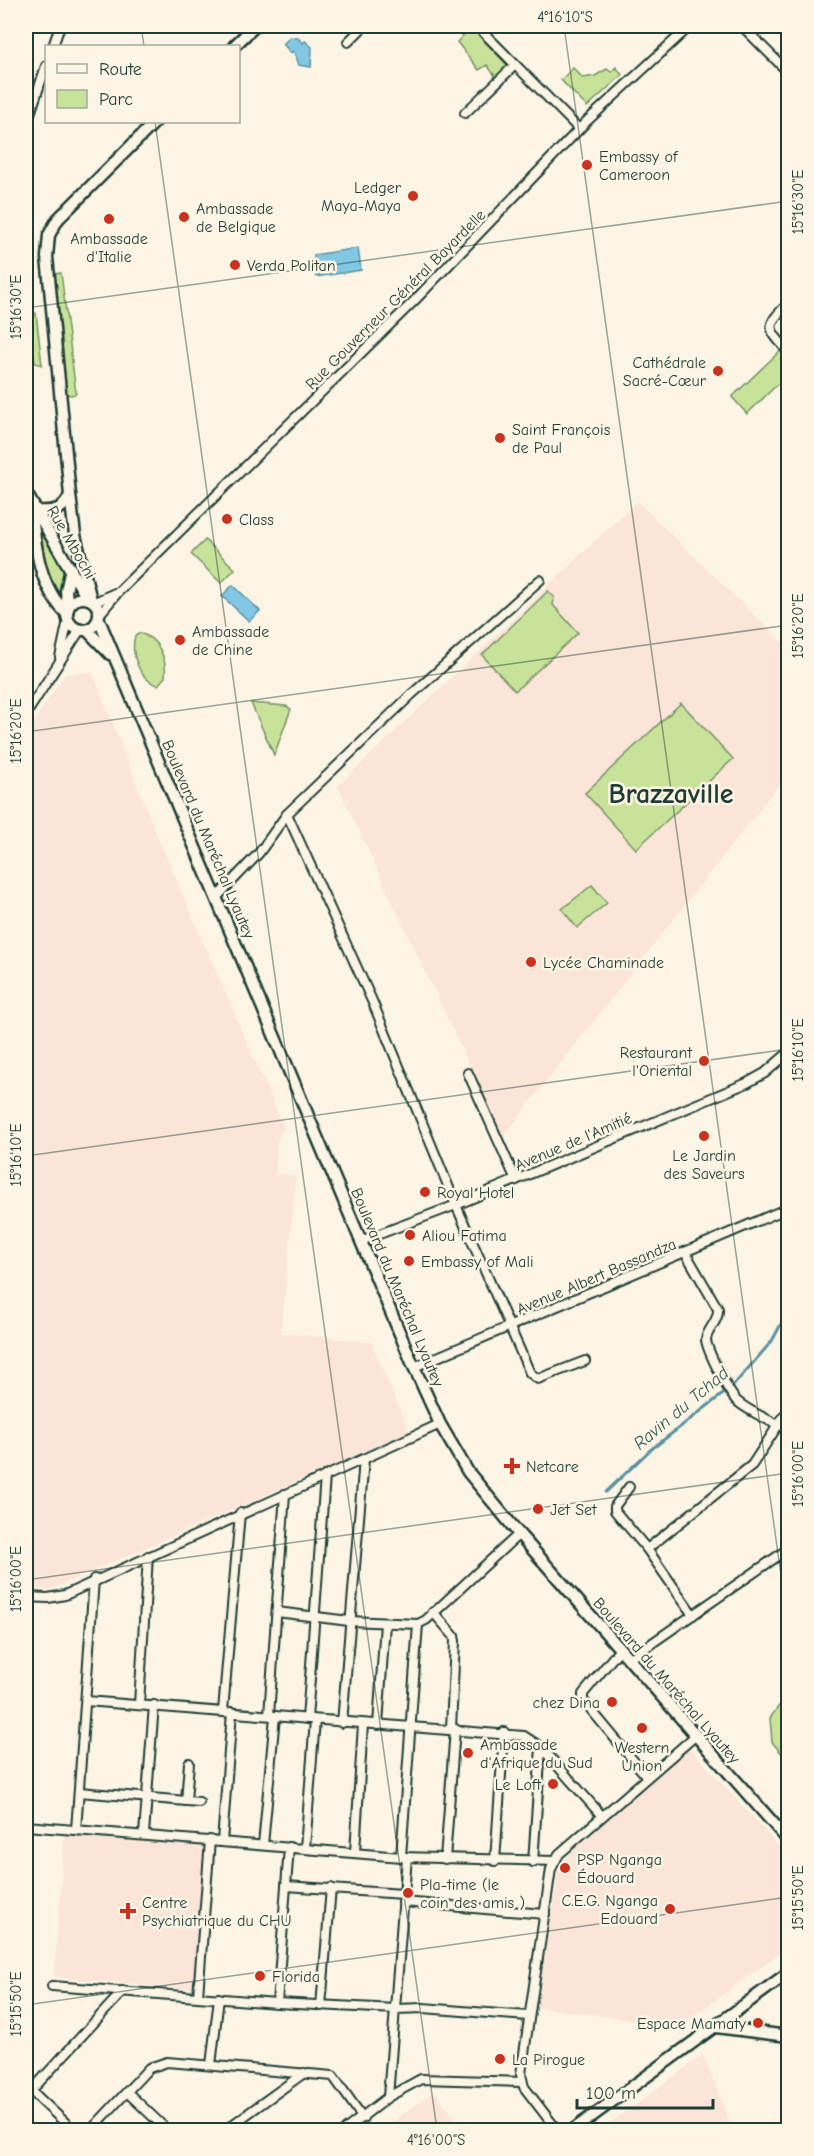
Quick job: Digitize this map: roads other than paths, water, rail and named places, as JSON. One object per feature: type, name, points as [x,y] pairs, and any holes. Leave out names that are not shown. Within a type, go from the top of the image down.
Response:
[{"type":"main road","points":[[235,45],[248,28]]},
{"type":"main road","points":[[75,534],[66,591],[68,614],[73,627],[84,630],[99,617],[91,600],[75,534],[47,257],[49,235],[72,203],[154,123]]},
{"type":"main road","points":[[31,502],[53,511],[67,503],[70,495]]},
{"type":"main road","name":"Rue Mbochi","points":[[31,502],[91,600]]},
{"type":"main road","name":"Rue Mbochi","points":[[31,502],[39,559],[46,586],[57,604],[68,614]]},
{"type":"main road","points":[[68,614],[73,601],[91,600]]},
{"type":"main road","name":"Boulevard du Maréchal Lyautey","points":[[99,617],[440,1424],[468,1472],[519,1534],[695,1736],[787,1836]]},
{"type":"main road","name":"Boulevard du Maréchal Lyautey","points":[[84,630],[116,661]]},
{"type":"main road","points":[[573,2130],[789,1973]]},
{"type":"main road","points":[[716,2027],[789,2036]]},
{"type":"street","points":[[53,45],[60,26]]},
{"type":"street","points":[[348,42],[364,26]]},
{"type":"street","points":[[477,26],[579,129]]},
{"type":"street","name":"Rue Gouverneur Général Bayardelle","points":[[99,617],[119,591],[414,301],[579,129],[690,26]]},
{"type":"street","points":[[742,26],[789,72]]},
{"type":"street","points":[[465,113],[515,65]]},
{"type":"street","points":[[26,126],[45,69]]},
{"type":"street","points":[[789,304],[773,318],[770,327],[772,333],[789,351]]},
{"type":"street","points":[[216,897],[259,853],[287,814],[411,695],[540,580]]},
{"type":"street","name":"Rue Gouverneur Général Bayardelle","points":[[91,600],[119,591]]},
{"type":"street","points":[[59,661],[68,614]]},
{"type":"street","points":[[26,714],[59,661],[84,630]]},
{"type":"street","points":[[287,814],[373,1003],[456,1205],[534,1379],[541,1379],[585,1361]]},
{"type":"street","name":"Avenue de l'Amitié","points":[[361,1241],[456,1205],[747,1083],[765,1073],[789,1053]]},
{"type":"street","points":[[468,1073],[516,1180]]},
{"type":"street","name":"Avenue Albert Bassandza","points":[[414,1367],[789,1209]]},
{"type":"street","points":[[686,1252],[718,1309],[718,1317],[706,1342],[724,1381],[740,1404],[779,1426]]},
{"type":"street","points":[[647,1549],[752,1465],[789,1410]]},
{"type":"street","points":[[26,1597],[55,1597],[440,1424]]},
{"type":"street","points":[[342,1723],[363,1459]]},
{"type":"street","points":[[305,1848],[314,1617],[325,1476]]},
{"type":"street","points":[[629,1487],[615,1506],[615,1511],[647,1549],[693,1615]]},
{"type":"street","points":[[263,1845],[285,1494]]},
{"type":"street","points":[[223,1711],[240,1513]]},
{"type":"street","points":[[277,1612],[349,1621],[418,1624],[519,1534]]},
{"type":"street","points":[[629,1659],[789,1549]]},
{"type":"street","points":[[139,1704],[148,1556]]},
{"type":"street","points":[[76,1830],[94,1579]]},
{"type":"street","points":[[433,1612],[454,1635],[455,1641],[446,1859]]},
{"type":"street","points":[[378,1725],[386,1623]]},
{"type":"street","points":[[388,2097],[396,2009],[410,1726],[418,1624]]},
{"type":"street","points":[[620,1649],[583,1694],[583,1700],[647,1778]]},
{"type":"street","points":[[86,1701],[154,1705],[342,1723],[504,1732],[524,1736],[541,1747],[602,1816]]},
{"type":"street","points":[[144,1834],[154,1705]]},
{"type":"street","points":[[222,1842],[232,1712]]},
{"type":"street","points":[[355,1852],[363,1724]]},
{"type":"street","points":[[495,1861],[504,1732]]},
{"type":"street","points":[[557,2130],[522,2082],[528,2016],[554,1861],[602,1816],[695,1736]]},
{"type":"street","points":[[533,1862],[541,1747]]},
{"type":"street","points":[[186,1801],[189,1763]]},
{"type":"street","points":[[79,1792],[199,1802]]},
{"type":"street","points":[[26,1826],[404,1857],[554,1861]]},
{"type":"street","points":[[198,1996],[210,1840]]},
{"type":"street","points":[[277,2003],[289,1847]]},
{"type":"street","points":[[286,1886],[331,1888],[544,1914]]},
{"type":"street","points":[[321,2006],[331,1888]]},
{"type":"street","points":[[52,1986],[321,2006],[423,2008],[528,2016]]},
{"type":"street","points":[[74,2130],[28,2089],[123,1991]]},
{"type":"street","points":[[211,2065],[219,1998]]},
{"type":"street","points":[[91,2130],[149,2068],[157,2064],[211,2065],[336,2078],[363,2118]]},
{"type":"street","points":[[225,2130],[304,2073]]},
{"type":"street","points":[[345,2130],[388,2097],[427,2078],[522,2082]]},
{"type":"street","points":[[127,2092],[167,2130]]},
{"type":"water","points":[[290,37],[298,38],[303,43],[305,41],[312,47],[311,67],[299,65],[294,51],[291,53],[283,44]]},
{"type":"water","points":[[358,248],[361,270],[316,277],[314,255]]},
{"type":"water","points":[[233,585],[260,611],[249,621],[222,596]]},
{"type":"waterway","name":"Ravin du Tchad","points":[[606,1492],[649,1451],[732,1387],[772,1341],[788,1311]]},
{"type":"place","name":"Embassy of Cameroon","points":[[587,165]]},
{"type":"place","name":"Ledger Maya-Maya","points":[[413,196]]},
{"type":"place","name":"Ambassade de Belgique","points":[[184,217]]},
{"type":"place","name":"Ambassade d'Italie","points":[[109,219]]},
{"type":"place","name":"Verda Politan","points":[[235,265]]},
{"type":"place","name":"Cathédrale Sacré-Cœur","points":[[718,371]]},
{"type":"place","name":"Saint François de Paul","points":[[500,438]]},
{"type":"place","name":"Class","points":[[227,519]]},
{"type":"place","name":"Ambassade de Chine","points":[[180,640]]},
{"type":"place","name":"Lycée Chaminade","points":[[531,962]]},
{"type":"place","name":"Restaurant l'Oriental","points":[[704,1061]]},
{"type":"place","name":"Le Jardin des Saveurs","points":[[704,1136]]},
{"type":"place","name":"Royal Hotel","points":[[425,1192]]},
{"type":"place","name":"Aliou Fatima","points":[[410,1235]]},
{"type":"place","name":"Embassy of Mali","points":[[409,1261]]},
{"type":"place","name":"Netcare","points":[[512,1466]]},
{"type":"place","name":"Jet Set","points":[[538,1509]]},
{"type":"place","name":"chez Dina","points":[[612,1702]]},
{"type":"place","name":"Western Union","points":[[642,1728]]},
{"type":"place","name":"Ambassade d'Afrique du Sud","points":[[468,1753]]},
{"type":"place","name":"Le Loft","points":[[553,1784]]},
{"type":"place","name":"PSP Nganga Édouard","points":[[565,1868]]},
{"type":"place","name":"Pla-time (le coin des amis )","points":[[408,1893]]},
{"type":"place","name":"C.E.G. Nganga Edouard","points":[[670,1909]]},
{"type":"place","name":"Centre Psychiatrique du CHU","points":[[128,1911]]},
{"type":"place","name":"Florida","points":[[260,1976]]},
{"type":"place","name":"Espace Mamaty","points":[[758,2023]]},
{"type":"place","name":"La Pirogue","points":[[500,2059]]},
{"type":"district","name":"Brazzaville","points":[[671,793]]}]
